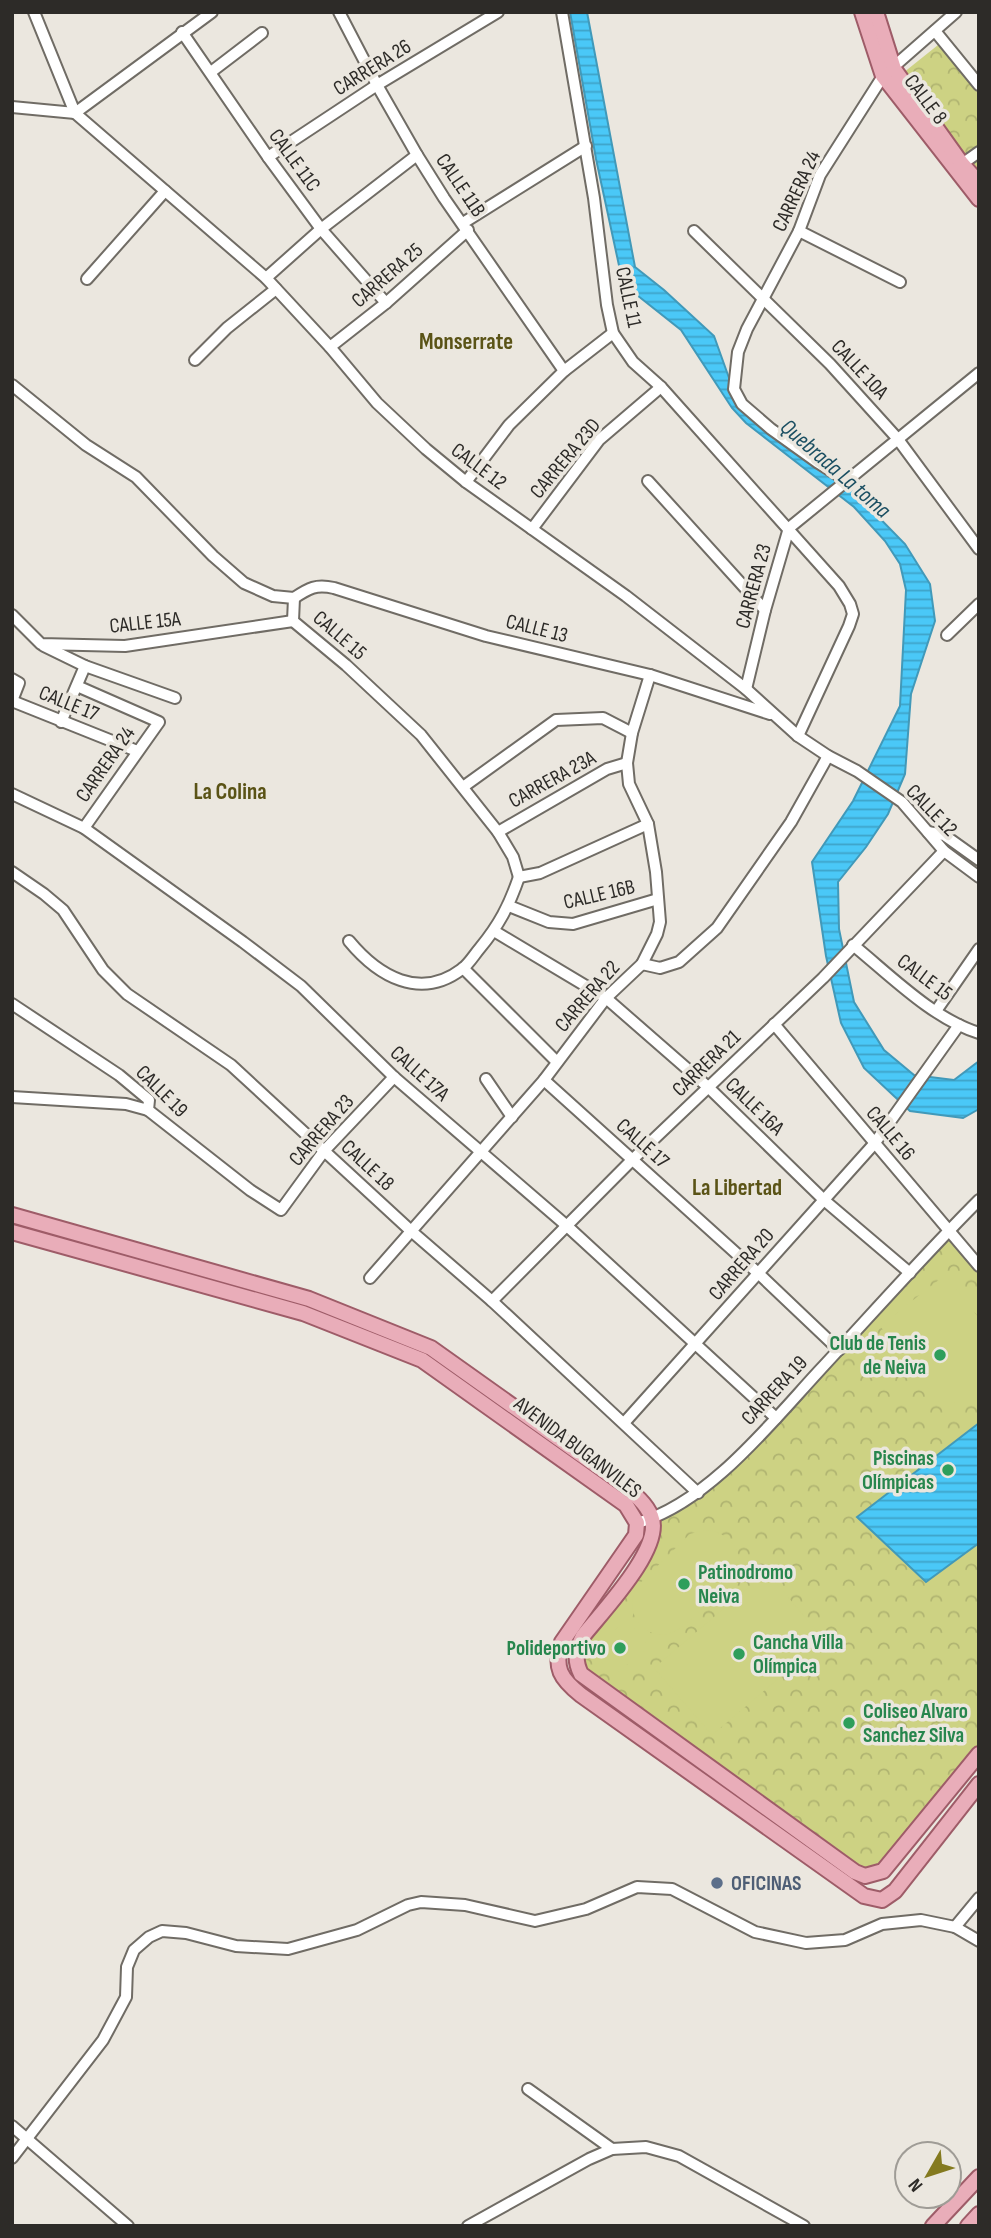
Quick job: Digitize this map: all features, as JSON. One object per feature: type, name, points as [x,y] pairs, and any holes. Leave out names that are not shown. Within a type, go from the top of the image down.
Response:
[{"type":"main road","name":"CALLE 8","points":[[862,12],[888,72],[979,199]]},
{"type":"main road","name":"CALLE 8","points":[[876,12],[888,72],[979,183]]},
{"type":"main road","name":"AVENIDA BUGANVILES","points":[[12,1215],[309,1299],[431,1348],[618,1481],[642,1501],[653,1518],[652,1537],[647,1551],[632,1573],[583,1636],[577,1648],[576,1664],[580,1674],[855,1872],[865,1876],[883,1871],[979,1754]]},
{"type":"main road","name":"AVENIDA BUGANVILES","points":[[12,1231],[303,1313],[422,1360],[626,1505],[638,1522],[633,1541],[568,1631],[557,1656],[562,1677],[581,1695],[852,1890],[882,1900],[895,1891],[979,1784]]},
{"type":"main road","points":[[933,2226],[979,2177]]},
{"type":"main road","points":[[968,2226],[979,2214]]},
{"type":"street","name":"CALLE 12","points":[[34,12],[75,113],[266,278],[377,403],[426,449],[466,482],[626,596],[746,689],[799,736],[828,756],[858,771],[902,802],[944,851],[979,877]]},
{"type":"street","points":[[12,107],[75,113],[212,12]]},
{"type":"street","points":[[341,15],[354,12]]},
{"type":"street","name":"CARRERA 26","points":[[268,157],[377,85],[498,12]]},
{"type":"street","name":"CALLE 11","points":[[562,12],[586,146],[607,305],[614,333],[633,362],[661,387],[789,528]]},
{"type":"street","name":"CARRERA 24","points":[[846,480],[771,429],[743,404],[734,389],[738,352],[799,231],[820,175],[888,72],[956,12]]},
{"type":"street","name":"CALLE 11B","points":[[341,15],[417,155],[564,371]]},
{"type":"street","points":[[935,31],[979,85]]},
{"type":"street","name":"CALLE 11C","points":[[182,32],[321,229],[386,303]]},
{"type":"street","points":[[211,72],[262,33]]},
{"type":"street","name":"CARRERA 25","points":[[330,348],[386,303],[465,227],[586,146]]},
{"type":"street","points":[[961,163],[979,152]]},
{"type":"street","points":[[266,278],[321,229],[417,155]]},
{"type":"street","points":[[87,279],[165,191]]},
{"type":"street","name":"CALLE 10A","points":[[694,231],[830,364],[897,438],[979,549]]},
{"type":"street","points":[[799,231],[900,282]]},
{"type":"street","points":[[195,360],[227,328],[276,289]]},
{"type":"street","points":[[466,482],[509,425],[564,371],[614,333]]},
{"type":"street","name":"CARRERA 23","points":[[746,689],[789,528],[979,373]]},
{"type":"street","name":"CALLE 15","points":[[12,385],[86,445],[136,477],[213,556],[244,583],[273,596],[294,598],[293,621],[346,665],[421,735],[498,832],[513,857],[519,877]]},
{"type":"street","name":"CARRERA 23D","points":[[532,529],[599,440],[661,387]]},
{"type":"street","points":[[648,481],[765,610]]},
{"type":"street","points":[[789,528],[839,586],[853,614],[799,736]]},
{"type":"street","name":"CALLE 13","points":[[294,598],[318,585],[486,636],[650,675],[774,715]]},
{"type":"street","points":[[947,635],[979,604]]},
{"type":"street","points":[[12,615],[41,644],[85,666],[175,698]]},
{"type":"street","name":"CALLE 15A","points":[[41,644],[125,646],[293,621]]},
{"type":"street","points":[[61,722],[85,666]]},
{"type":"street","points":[[642,964],[660,922],[656,872],[648,824],[629,783],[627,763],[632,733],[650,675]]},
{"type":"street","name":"CALLE 17","points":[[12,679],[19,683],[12,701],[137,751]]},
{"type":"street","name":"CARRERA 24","points":[[76,686],[159,722],[84,828]]},
{"type":"street","points":[[463,787],[556,720],[603,718],[632,733]]},
{"type":"street","name":"CARRERA 22","points":[[370,1278],[544,1080],[606,998],[642,964],[660,968],[679,962],[717,928],[791,822],[828,756]]},
{"type":"street","name":"CARRERA 23A","points":[[498,832],[607,769],[627,763]]},
{"type":"street","name":"CALLE 17A","points":[[12,794],[84,828],[300,986],[394,1077],[567,1226],[776,1418]]},
{"type":"street","points":[[349,941],[378,969],[403,981],[423,986],[434,984],[463,968],[494,931],[509,906],[519,877],[540,873],[648,824]]},
{"type":"street","points":[[928,832],[944,835],[979,860]]},
{"type":"street","name":"CARRERA 21","points":[[492,1301],[632,1160],[823,978],[944,851]]},
{"type":"street","name":"CALLE 18","points":[[12,872],[63,910],[103,970],[127,994],[231,1065],[410,1230],[492,1301],[698,1493]]},
{"type":"street","name":"CALLE 16B","points":[[509,906],[549,922],[573,924],[658,899]]},
{"type":"street","name":"CALLE 16A","points":[[494,931],[606,998],[708,1087],[824,1200],[910,1273]]},
{"type":"street","name":"CALLE 15","points":[[850,948],[936,1011],[959,1026],[979,1033]]},
{"type":"street","points":[[936,1011],[979,949]]},
{"type":"street","points":[[463,968],[557,1062]]},
{"type":"street","name":"CALLE 19","points":[[12,1004],[119,1074],[149,1100],[148,1110],[250,1190],[281,1210]]},
{"type":"street","name":"CALLE 16","points":[[774,1024],[979,1266]]},
{"type":"street","name":"CARRERA 20","points":[[624,1423],[874,1144],[959,1026]]},
{"type":"street","name":"CARRERA 23","points":[[281,1210],[324,1151],[394,1077]]},
{"type":"street","points":[[486,1079],[512,1117]]},
{"type":"street","name":"CALLE 17","points":[[544,1080],[758,1273],[839,1350]]},
{"type":"street","points":[[12,1097],[126,1104],[148,1110]]},
{"type":"street","name":"CARRERA 19","points":[[638,1522],[674,1508],[709,1485],[776,1418],[948,1230],[979,1200]]},
{"type":"street","points":[[12,2158],[103,2040],[125,1997],[127,1967],[134,1950],[149,1937],[162,1931],[186,1933],[236,1946],[288,1949],[358,1930],[408,1905],[421,1902],[465,1905],[535,1921],[586,1909],[637,1887],[672,1889],[755,1932],[806,1943],[845,1940],[883,1924],[920,1920],[955,1927],[979,1941]]},
{"type":"street","points":[[955,1927],[979,1898]]},
{"type":"street","points":[[528,2089],[612,2150]]},
{"type":"street","points":[[12,2126],[120,2223]]},
{"type":"street","points":[[468,2226],[589,2159],[612,2150],[646,2147],[679,2156],[804,2226]]},
{"type":"green space","points":[[938,45],[979,94],[979,172],[903,73]]},
{"type":"green space","points":[[948,1230],[979,1266],[979,1754],[890,1864],[865,1876],[589,1681],[577,1648],[632,1573],[653,1518],[709,1485]]},
{"type":"green space","name":"Club de Tenis de Neiva","points":[[945,1275],[979,1318],[979,1383],[945,1410],[880,1326]]},
{"type":"green space","name":"Patinodromo Neiva","points":[[704,1530],[721,1534],[734,1546],[740,1561],[735,1579],[684,1626],[666,1634],[648,1631],[634,1614],[632,1601],[636,1587],[690,1534]]},
{"type":"green space","name":"Cancha Villa Olímpica","points":[[767,1572],[824,1640],[712,1735],[654,1668]]},
{"type":"green space","name":"Polideportivo","points":[[627,1619],[649,1647],[613,1676],[591,1650]]},
{"type":"water","points":[[570,12],[587,12],[635,267],[714,336],[738,403],[829,476],[852,490],[905,544],[930,584],[935,621],[911,694],[905,774],[888,814],[838,882],[839,929],[854,1002],[884,1050],[914,1075],[954,1080],[979,1061],[979,1109],[963,1118],[910,1111],[864,1068],[841,1023],[826,956],[812,862],[853,801],[900,706],[906,590],[900,564],[885,541],[854,507],[746,423],[732,408],[681,330],[623,284],[596,159]]},
{"type":"water","name":"Piscinas Olímpicas","points":[[979,1423],[979,1543],[926,1582],[857,1517]]},
{"type":"place","name":"Club de Tenis de Neiva","points":[[940,1355]]},
{"type":"place","name":"Piscinas Olímpicas","points":[[948,1470]]},
{"type":"place","name":"Patinodromo Neiva","points":[[684,1584]]},
{"type":"place","name":"Polideportivo","points":[[620,1648]]},
{"type":"place","name":"Cancha Villa Olímpica","points":[[739,1654]]},
{"type":"place","name":"Coliseo Alvaro Sanchez Silva","points":[[849,1723]]},
{"type":"place","name":"OFICINAS","points":[[717,1883]]},
{"type":"district","name":"Monserrate","points":[[466,341]]},
{"type":"district","name":"La Colina","points":[[230,791]]},
{"type":"district","name":"La Libertad","points":[[737,1187]]},
{"type":"water label","name":"Quebrada La toma","points":[[836,468]]}]
